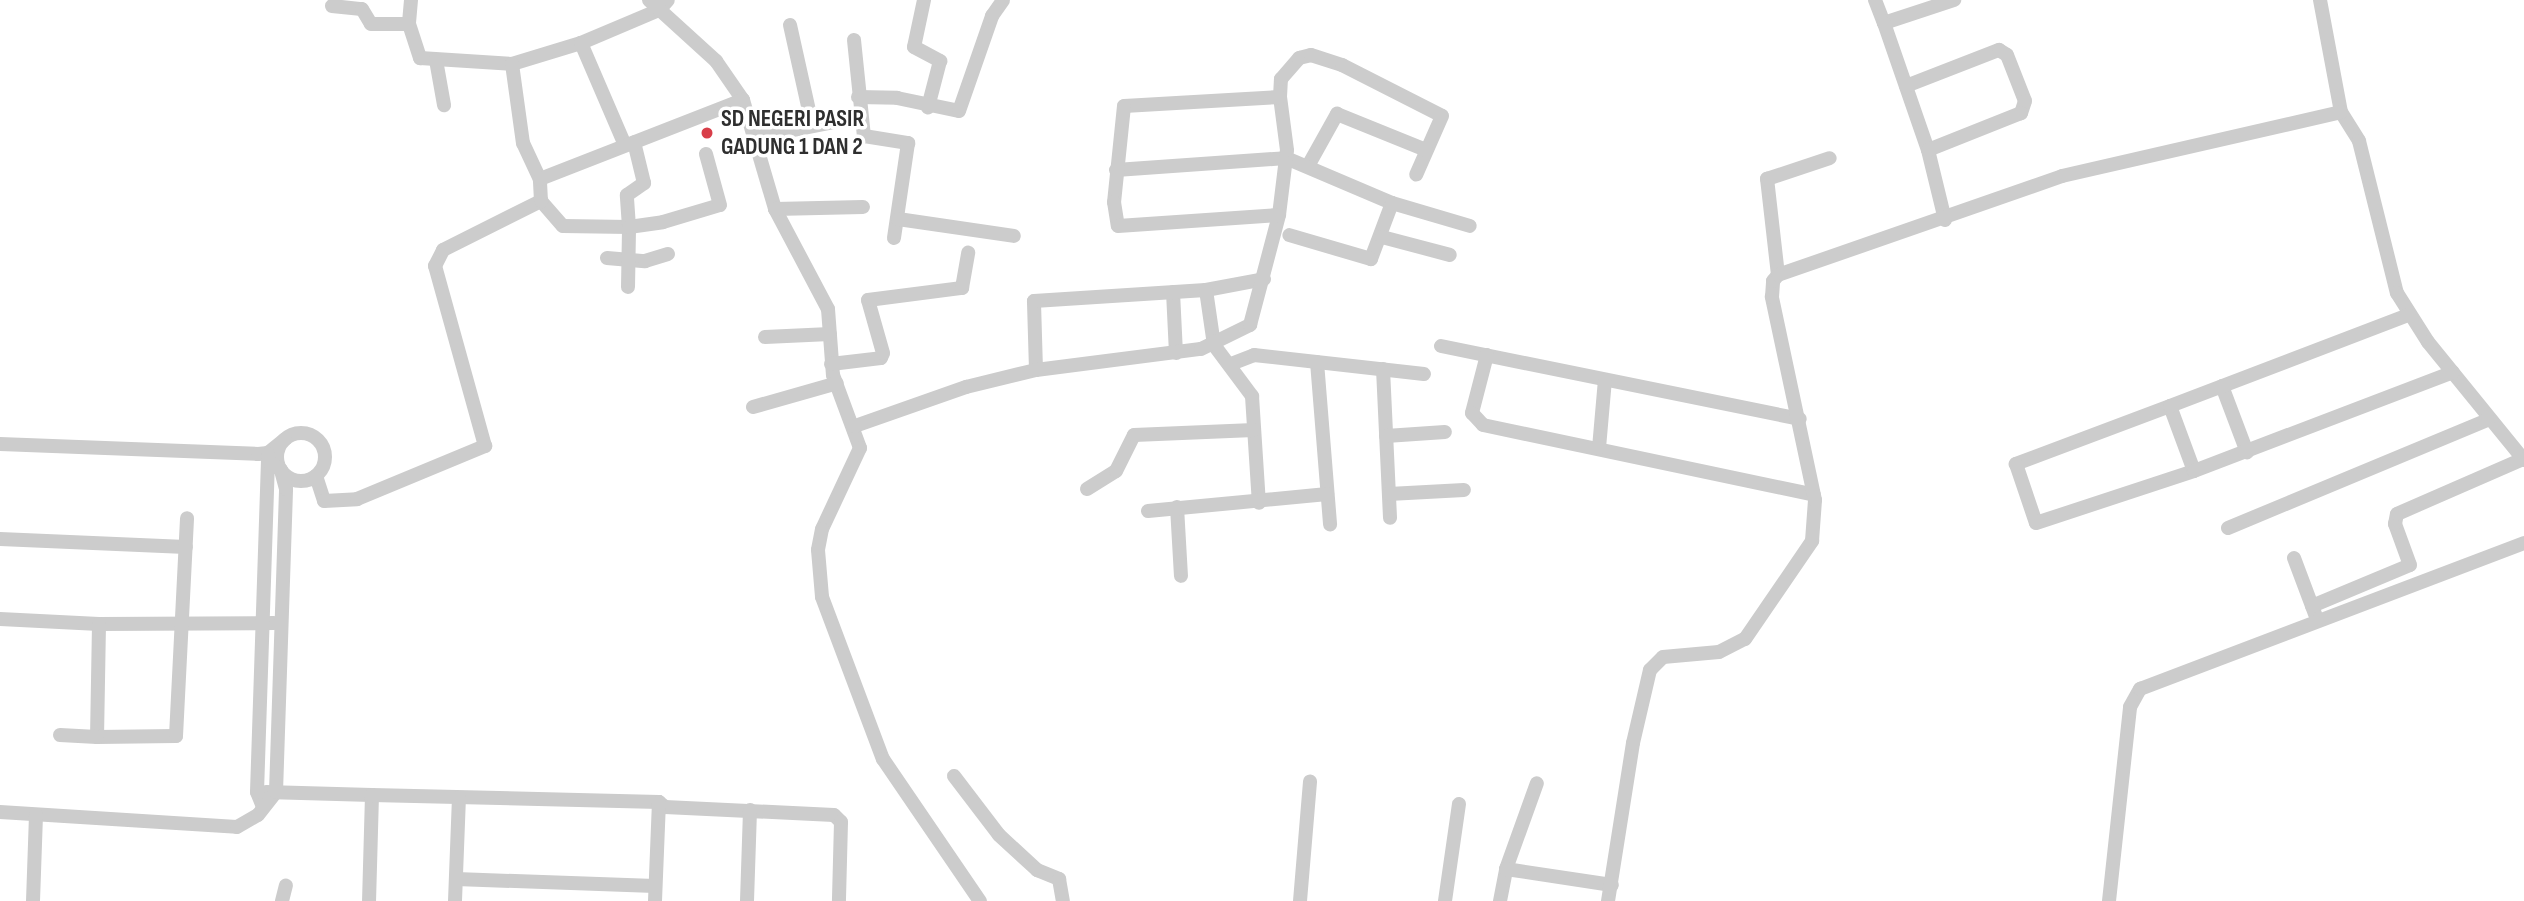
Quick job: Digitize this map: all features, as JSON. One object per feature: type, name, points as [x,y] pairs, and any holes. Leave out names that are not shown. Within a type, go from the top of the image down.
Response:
[{"type":"street","points":[[411,0],[409,24],[417,55],[436,60],[512,64],[581,43],[658,3],[716,61],[743,100],[757,137],[775,209],[823,299],[830,334],[831,364],[855,426],[860,456],[822,529],[818,550],[822,597],[830,628],[883,759],[981,901]]},
{"type":"street","points":[[924,0],[914,47],[940,61],[928,107]]},
{"type":"street","points":[[858,97],[895,97],[928,107],[962,109],[992,16],[1003,0]]},
{"type":"street","points":[[1875,0],[1928,150],[1945,220]]},
{"type":"street","points":[[1884,23],[1954,0]]},
{"type":"street","points":[[2312,606],[2410,565],[2395,524],[2397,514],[2523,460],[2488,420],[2408,315],[2392,277],[2359,141],[2341,112],[2320,0]]},
{"type":"street","points":[[332,6],[365,11],[371,24],[409,24]]},
{"type":"street","points":[[790,25],[812,124]]},
{"type":"street","points":[[854,40],[860,117],[866,138],[908,144],[894,238]]},
{"type":"street","points":[[581,43],[629,143],[644,183],[628,195],[628,287]]},
{"type":"street","points":[[1906,86],[1999,50],[2007,55],[2025,101],[2021,113],[1928,150]]},
{"type":"street","points":[[1297,162],[1280,97],[1281,79],[1304,55],[1342,65],[1443,117],[1416,175]]},
{"type":"street","points":[[436,60],[444,105]]},
{"type":"street","points":[[512,64],[523,143],[540,179],[541,201],[563,226],[629,227],[716,209],[720,200],[706,154]]},
{"type":"street","points":[[1279,215],[1118,226],[1114,221],[1116,170],[1124,106],[1280,97]]},
{"type":"street","points":[[540,179],[743,100]]},
{"type":"street","points":[[1778,275],[1945,220],[2062,176],[2341,112]]},
{"type":"street","points":[[855,426],[967,387],[1036,370],[1216,346],[1250,325],[1279,215],[1297,162],[1337,114],[1426,150]]},
{"type":"street","points":[[757,137],[812,124],[860,117]]},
{"type":"street","points":[[1608,901],[1633,743],[1650,670],[1663,657],[1727,650],[1755,629],[1812,541],[1814,495],[1772,297],[1778,275],[1767,178],[1830,158]]},
{"type":"street","points":[[1116,170],[1297,162],[1392,204],[1470,226]]},
{"type":"street","points":[[316,476],[324,501],[357,499],[486,444],[435,266],[443,250],[454,242],[541,201]]},
{"type":"street","points":[[1289,235],[1371,259],[1382,237],[1392,204]]},
{"type":"street","points":[[775,209],[863,207]]},
{"type":"street","points":[[898,219],[1014,236]]},
{"type":"street","points":[[1382,237],[1450,255]]},
{"type":"street","points":[[831,364],[881,358],[883,353],[868,300],[962,288],[968,253]]},
{"type":"street","points":[[607,258],[652,260],[668,254]]},
{"type":"street","points":[[1036,370],[1034,301],[1206,290],[1264,279]]},
{"type":"street","points":[[1206,290],[1216,346],[1251,390],[1259,503]]},
{"type":"street","points":[[1173,292],[1175,353]]},
{"type":"street","points":[[2408,315],[2019,462],[2015,470],[2033,519],[2042,524],[2246,452],[2453,372]]},
{"type":"street","points":[[765,337],[830,334]]},
{"type":"street","points":[[1441,346],[1800,419]]},
{"type":"street","points":[[1230,362],[1254,355],[1424,374]]},
{"type":"street","points":[[1487,355],[1472,413],[1477,423],[1814,495]]},
{"type":"street","points":[[1317,362],[1330,524]]},
{"type":"street","points":[[1383,369],[1391,518]]},
{"type":"street","points":[[1599,449],[1605,380]]},
{"type":"street","points":[[753,407],[837,383]]},
{"type":"street","points":[[2222,386],[2246,452]]},
{"type":"street","points":[[2170,406],[2193,471]]},
{"type":"street","points":[[2228,528],[2488,420]]},
{"type":"street","points":[[1087,489],[1116,471],[1134,435],[1254,430]]},
{"type":"street","points":[[1386,436],[1445,432]]},
{"type":"street","points":[[0,444],[268,457],[293,480],[316,476],[325,464],[320,442],[299,433],[285,439],[268,457],[276,792],[263,807],[237,827],[0,812]]},
{"type":"street","points":[[263,807],[257,792],[286,489],[277,457],[285,439]]},
{"type":"street","points":[[1389,494],[1464,490]]},
{"type":"street","points":[[1148,511],[1259,503],[1327,494]]},
{"type":"street","points":[[1177,507],[1181,576]]},
{"type":"street","points":[[60,736],[176,736],[178,626],[187,518]]},
{"type":"street","points":[[0,539],[186,547]]},
{"type":"street","points":[[2109,901],[2130,707],[2137,692],[2524,543]]},
{"type":"street","points":[[2294,558],[2318,622]]},
{"type":"street","points":[[0,619],[273,628]]},
{"type":"street","points":[[97,737],[99,624]]},
{"type":"street","points":[[954,776],[999,835],[1037,870],[1059,879],[1063,901]]},
{"type":"street","points":[[1300,901],[1310,781]]},
{"type":"street","points":[[1500,901],[1506,869],[1537,783]]},
{"type":"street","points":[[257,792],[659,802],[665,807],[839,817],[839,901]]},
{"type":"street","points":[[369,901],[372,795]]},
{"type":"street","points":[[455,901],[459,798]]},
{"type":"street","points":[[456,879],[655,894],[659,802]]},
{"type":"street","points":[[1445,901],[1459,804]]},
{"type":"street","points":[[747,901],[750,810]]},
{"type":"street","points":[[33,901],[36,815]]},
{"type":"street","points":[[1506,869],[1612,885]]},
{"type":"street","points":[[282,901],[286,885]]},
{"type":"place","name":"SD NEGERI PASIR GADUNG 1 DAN 2","points":[[707,133]]}]
